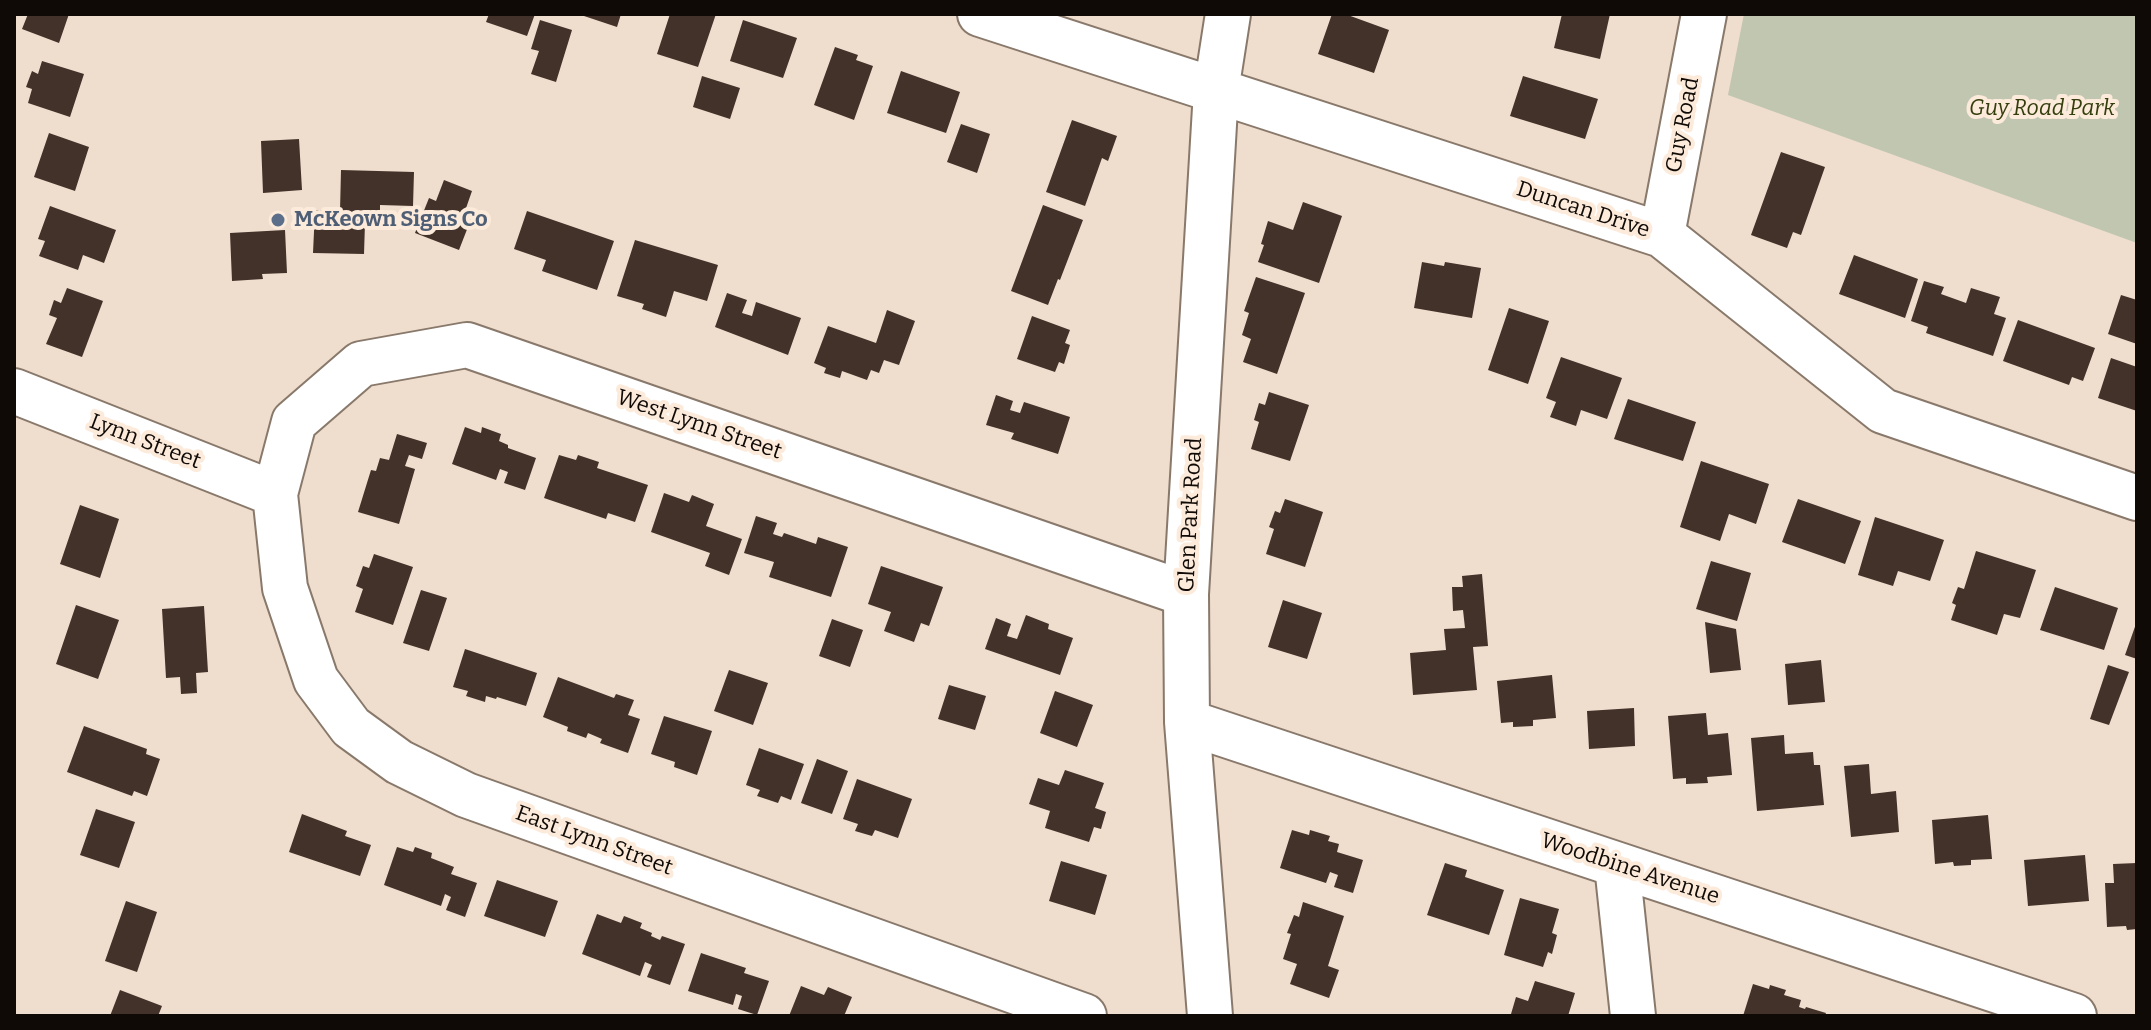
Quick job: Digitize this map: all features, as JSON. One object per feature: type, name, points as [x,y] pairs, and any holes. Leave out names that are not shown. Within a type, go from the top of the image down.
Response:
[{"type":"street","name":"Duncan Drive","points":[[980,14],[1662,235],[1883,411],[2137,498]]},
{"type":"street","name":"Glen Park Road","points":[[1210,1016],[1187,722],[1186,594],[1216,91],[1228,14]]},
{"type":"street","name":"Guy Road","points":[[1662,235],[1704,14]]},
{"type":"street","name":"West Lynn Street","points":[[275,494],[294,422],[361,364],[467,345],[1186,594]]},
{"type":"street","name":"Lynn Street","points":[[14,391],[275,494]]},
{"type":"street","name":"East Lynn Street","points":[[275,494],[285,588],[316,680],[351,727],[399,762],[466,795],[1084,1016]]},
{"type":"street","name":"Woodbine Avenue","points":[[1187,722],[2074,1016]]},
{"type":"street","points":[[1617,865],[1633,1016]]},
{"type":"green space","name":"Guy Road Park","points":[[1744,14],[2137,14],[2137,243],[1728,95]]},
{"type":"building","points":[[28,14],[69,14],[59,43],[22,29]]},
{"type":"building","points":[[489,14],[535,14],[527,36],[486,22]]},
{"type":"building","points":[[578,14],[621,14],[617,27]]},
{"type":"building","points":[[670,14],[716,14],[698,67],[657,54]]},
{"type":"building","points":[[1332,14],[1345,14],[1389,30],[1374,73],[1318,54]]},
{"type":"building","points":[[1562,14],[1610,14],[1600,59],[1554,48]]},
{"type":"building","points":[[540,20],[572,30],[556,82],[531,74],[539,51],[531,49]]},
{"type":"building","points":[[743,20],[797,38],[783,78],[730,61]]},
{"type":"building","points":[[835,47],[858,55],[856,60],[873,66],[854,120],[814,105]]},
{"type":"building","points":[[42,61],[84,74],[70,117],[28,103],[32,89],[26,87],[32,71],[38,74]]},
{"type":"building","points":[[901,71],[960,92],[946,133],[887,113]]},
{"type":"building","points":[[702,76],[740,88],[730,119],[693,107]]},
{"type":"building","points":[[1523,76],[1598,99],[1585,139],[1510,116]]},
{"type":"building","points":[[1072,120],[1117,136],[1108,161],[1102,158],[1085,206],[1046,192]]},
{"type":"building","points":[[961,124],[990,134],[977,173],[947,162]]},
{"type":"building","points":[[49,133],[89,147],[75,191],[34,177]]},
{"type":"building","points":[[299,139],[302,190],[263,193],[261,141]]},
{"type":"building","points":[[1781,152],[1825,167],[1801,235],[1793,232],[1787,248],[1751,235]]},
{"type":"building","points":[[341,170],[414,172],[413,206],[380,205],[380,224],[365,223],[364,254],[313,253],[315,210],[340,211]]},
{"type":"building","points":[[444,180],[472,191],[465,211],[473,214],[459,250],[415,233],[429,198],[436,201]]},
{"type":"building","points":[[1303,202],[1342,216],[1319,283],[1258,262],[1268,221],[1293,230]]},
{"type":"building","points":[[1043,205],[1083,220],[1048,305],[1011,291]]},
{"type":"building","points":[[50,206],[116,230],[104,263],[83,255],[78,270],[39,256],[45,241],[38,239]]},
{"type":"building","points":[[527,211],[614,241],[597,290],[542,271],[546,260],[514,249]]},
{"type":"building","points":[[285,230],[287,273],[262,274],[263,279],[232,281],[230,233]]},
{"type":"building","points":[[635,240],[718,265],[707,301],[674,291],[666,317],[642,309],[644,304],[617,296]]},
{"type":"building","points":[[1854,255],[1918,279],[1905,318],[1839,294]]},
{"type":"building","points":[[1422,262],[1481,268],[1472,318],[1414,308]]},
{"type":"building","points":[[1256,277],[1305,293],[1277,374],[1243,362],[1251,339],[1242,335],[1249,313],[1244,311]]},
{"type":"building","points":[[1924,281],[1944,287],[1941,294],[1966,303],[1971,288],[2000,297],[1994,314],[2006,318],[1993,356],[1926,333],[1928,327],[1911,321]]},
{"type":"building","points":[[67,288],[103,301],[82,357],[46,344],[57,318],[49,315],[54,300],[61,303]]},
{"type":"building","points":[[727,293],[747,300],[742,313],[752,316],[756,302],[801,318],[788,355],[715,327]]},
{"type":"building","points":[[2121,295],[2137,300],[2137,344],[2108,334]]},
{"type":"building","points":[[1509,308],[1549,321],[1528,384],[1488,370]]},
{"type":"building","points":[[887,310],[915,321],[899,365],[884,360],[879,373],[871,370],[867,380],[842,371],[840,378],[824,373],[826,368],[814,363],[828,326],[876,343]]},
{"type":"building","points":[[1032,316],[1070,330],[1065,343],[1070,345],[1064,364],[1059,362],[1055,372],[1017,359]]},
{"type":"building","points":[[2018,320],[2095,348],[2083,381],[2072,377],[2069,385],[2003,361]]},
{"type":"building","points":[[1561,357],[1622,378],[1607,419],[1581,410],[1576,426],[1550,417],[1556,402],[1546,398]]},
{"type":"building","points":[[2111,358],[2137,367],[2137,411],[2098,398]]},
{"type":"building","points":[[1269,392],[1309,405],[1290,461],[1251,449],[1259,422],[1254,420],[1259,403],[1265,405]]},
{"type":"building","points":[[996,395],[1013,401],[1010,410],[1020,413],[1024,402],[1070,417],[1058,454],[1011,439],[1014,433],[986,425]]},
{"type":"building","points":[[1628,399],[1696,422],[1683,461],[1614,439]]},
{"type":"building","points":[[465,427],[481,433],[482,427],[501,434],[499,441],[508,448],[536,458],[525,490],[504,483],[508,472],[500,469],[496,480],[452,464]]},
{"type":"building","points":[[397,434],[427,443],[422,459],[409,455],[405,466],[415,469],[399,524],[358,512],[371,470],[376,471],[380,458],[389,460]]},
{"type":"building","points":[[559,455],[576,460],[578,455],[599,462],[597,468],[648,485],[635,522],[608,513],[606,519],[544,498]]},
{"type":"building","points":[[1701,461],[1769,484],[1756,524],[1729,514],[1720,541],[1680,527]]},
{"type":"building","points":[[664,493],[689,502],[692,495],[714,504],[706,526],[742,539],[729,575],[705,566],[710,553],[651,532]]},
{"type":"building","points":[[1285,499],[1323,512],[1305,567],[1266,554],[1274,529],[1269,527],[1275,511],[1280,513]]},
{"type":"building","points":[[1798,499],[1861,521],[1845,564],[1782,542]]},
{"type":"building","points":[[80,505],[119,519],[100,578],[60,564]]},
{"type":"building","points":[[756,516],[777,523],[773,534],[782,537],[784,533],[816,544],[818,537],[848,547],[831,597],[769,577],[774,562],[744,553]]},
{"type":"building","points":[[1875,517],[1944,540],[1930,581],[1898,571],[1893,586],[1858,575]]},
{"type":"building","points":[[1976,551],[2036,570],[2020,618],[2004,614],[1997,635],[1951,620],[1956,605],[1952,603],[1958,587],[1964,589]]},
{"type":"building","points":[[374,554],[413,567],[393,625],[355,612],[363,589],[356,586],[363,566],[369,568]]},
{"type":"building","points":[[1711,561],[1751,573],[1737,621],[1696,609]]},
{"type":"building","points":[[881,566],[943,587],[929,626],[921,623],[914,642],[884,631],[891,612],[868,604]]},
{"type":"building","points":[[1482,574],[1488,646],[1473,647],[1477,690],[1413,695],[1410,653],[1446,650],[1444,629],[1465,628],[1463,610],[1453,611],[1452,587],[1463,587],[1462,576]]},
{"type":"building","points":[[2055,587],[2118,608],[2104,650],[2040,630]]},
{"type":"building","points":[[421,590],[447,598],[429,651],[403,643]]},
{"type":"building","points":[[1283,600],[1322,613],[1307,659],[1268,647]]},
{"type":"building","points":[[76,605],[119,620],[98,679],[56,664]]},
{"type":"building","points":[[204,606],[208,672],[196,673],[197,693],[181,694],[180,677],[166,678],[162,609]]},
{"type":"building","points":[[1026,615],[1049,624],[1048,629],[1073,638],[1060,675],[985,649],[996,618],[1011,624],[1007,636],[1017,639]]},
{"type":"building","points":[[832,619],[863,630],[850,667],[819,656]]},
{"type":"building","points":[[2137,621],[2137,659],[2125,655]]},
{"type":"building","points":[[1705,622],[1736,629],[1741,670],[1710,673]]},
{"type":"building","points":[[465,649],[537,673],[526,706],[497,697],[486,696],[485,702],[466,696],[468,691],[453,687]]},
{"type":"building","points":[[1821,660],[1825,702],[1788,705],[1785,664]]},
{"type":"building","points":[[2108,665],[2129,672],[2109,725],[2090,719]]},
{"type":"building","points":[[729,670],[768,683],[753,725],[714,711]]},
{"type":"building","points":[[1552,675],[1556,718],[1533,720],[1533,726],[1513,727],[1513,722],[1501,723],[1497,681]]},
{"type":"building","points":[[558,677],[614,698],[616,694],[634,700],[628,715],[640,719],[628,753],[600,743],[602,739],[588,733],[586,738],[567,731],[568,727],[543,717]]},
{"type":"building","points":[[949,685],[986,696],[975,730],[938,719]]},
{"type":"building","points":[[1055,691],[1093,705],[1077,747],[1040,733]]},
{"type":"building","points":[[1634,708],[1635,746],[1589,749],[1587,711]]},
{"type":"building","points":[[1706,713],[1708,735],[1728,733],[1732,775],[1707,777],[1708,783],[1686,784],[1686,778],[1673,779],[1668,716]]},
{"type":"building","points":[[664,716],[712,731],[697,775],[674,767],[675,762],[651,754]]},
{"type":"building","points":[[84,726],[147,749],[146,754],[160,759],[147,796],[134,791],[132,796],[67,772]]},
{"type":"building","points":[[1784,735],[1785,754],[1813,752],[1814,765],[1820,765],[1824,805],[1757,811],[1751,738]]},
{"type":"building","points":[[759,748],[804,764],[791,800],[781,796],[778,803],[757,796],[760,790],[746,785]]},
{"type":"building","points":[[817,759],[848,771],[832,814],[801,803]]},
{"type":"building","points":[[1869,764],[1871,794],[1896,791],[1899,832],[1851,837],[1844,766]]},
{"type":"building","points":[[1065,770],[1104,783],[1095,808],[1106,812],[1101,829],[1094,827],[1089,842],[1045,828],[1050,811],[1029,804],[1038,778],[1059,785]]},
{"type":"building","points":[[857,779],[912,799],[898,838],[875,830],[872,836],[855,831],[858,824],[843,819]]},
{"type":"building","points":[[96,809],[135,822],[119,868],[80,855]]},
{"type":"building","points":[[302,814],[347,831],[345,836],[371,845],[360,876],[289,852]]},
{"type":"building","points":[[1988,815],[1992,859],[1971,860],[1971,865],[1954,866],[1953,862],[1935,864],[1932,820]]},
{"type":"building","points":[[1292,830],[1309,835],[1310,830],[1330,836],[1328,841],[1339,844],[1337,852],[1363,860],[1353,893],[1334,887],[1338,875],[1330,872],[1326,883],[1280,868]]},
{"type":"building","points":[[397,847],[413,852],[415,847],[432,853],[431,858],[454,867],[451,874],[477,883],[465,917],[446,910],[451,897],[445,894],[441,906],[384,885]]},
{"type":"building","points":[[2085,855],[2089,901],[2028,906],[2024,860]]},
{"type":"building","points":[[1061,861],[1107,875],[1095,915],[1049,901]]},
{"type":"building","points":[[1445,863],[1467,870],[1465,877],[1504,890],[1489,935],[1427,915]]},
{"type":"building","points":[[2137,863],[2137,929],[2107,927],[2105,883],[2114,883],[2113,864]]},
{"type":"building","points":[[497,880],[558,901],[545,937],[484,916]]},
{"type":"building","points":[[1520,898],[1559,909],[1552,933],[1557,935],[1552,954],[1548,952],[1543,967],[1504,955]]},
{"type":"building","points":[[126,901],[157,912],[137,972],[105,961]]},
{"type":"building","points":[[1303,902],[1344,916],[1328,966],[1339,970],[1329,998],[1290,984],[1297,964],[1283,959],[1291,934],[1287,933],[1294,915],[1299,917]]},
{"type":"building","points":[[597,914],[621,923],[624,916],[642,923],[640,928],[652,933],[651,936],[660,940],[662,936],[685,944],[670,985],[647,977],[652,965],[645,962],[640,976],[582,954]]},
{"type":"building","points":[[701,953],[746,968],[744,973],[769,981],[757,1015],[738,1009],[742,996],[736,994],[733,1005],[688,991]]},
{"type":"building","points":[[1535,981],[1575,993],[1568,1016],[1511,1014],[1516,997],[1528,1001]]},
{"type":"building","points":[[1753,984],[1786,990],[1784,995],[1801,1000],[1799,1007],[1826,1013],[1825,1016],[1743,1016]]},
{"type":"building","points":[[801,986],[824,995],[828,987],[852,997],[844,1016],[789,1016]]},
{"type":"building","points":[[120,990],[162,1006],[158,1016],[110,1016]]},
{"type":"place","name":"McKeown Signs Co","points":[[278,220]]}]
